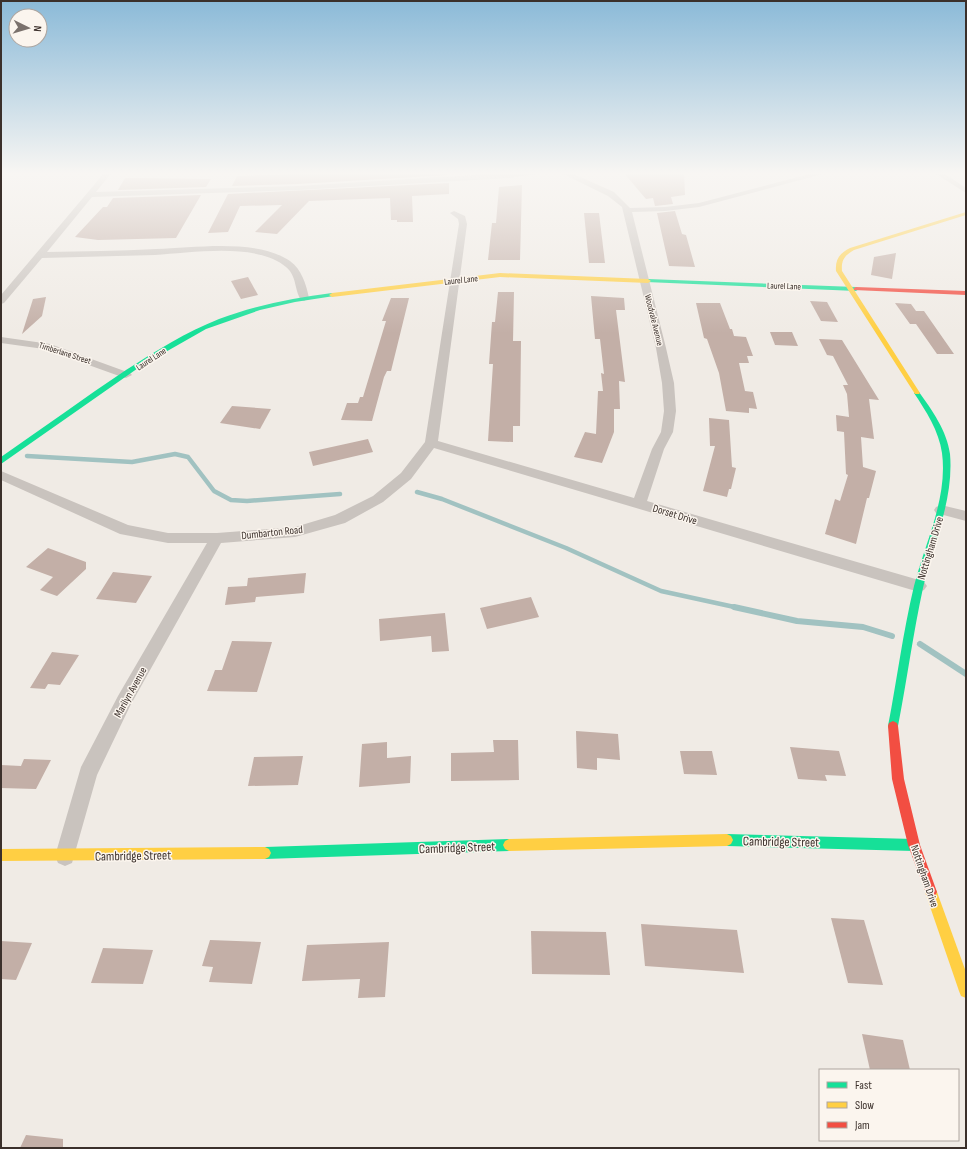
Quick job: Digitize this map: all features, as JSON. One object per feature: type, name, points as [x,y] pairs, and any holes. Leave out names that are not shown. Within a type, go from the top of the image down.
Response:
[{"type":"street","points":[[1,301],[64,226]]},
{"type":"street","name":"Dumbarton Road","points":[[1,475],[125,530],[168,538],[217,538],[295,532],[340,519],[378,499],[406,476],[431,443],[463,226]]},
{"type":"street","name":"Woodvale Avenue","points":[[631,226],[661,348],[668,383],[670,411],[667,432],[658,449],[639,504]]},
{"type":"street","name":"Nottingham Drive","points":[[926,226],[852,249],[844,253],[839,259],[838,265],[849,289],[927,408],[941,436],[944,449],[946,480],[941,510],[919,586],[893,728],[898,779],[914,845],[966,991]]},
{"type":"street","points":[[40,254],[220,250],[252,252],[274,257],[296,271],[300,280],[304,298]]},
{"type":"street","name":"Laurel Lane","points":[[1,462],[126,375],[161,352],[203,329],[254,310],[304,298],[500,275],[534,275],[966,293]]},
{"type":"street","name":"Timberlane Street","points":[[1,340],[46,346],[126,375]]},
{"type":"street","name":"Dorset Drive","points":[[431,443],[919,586]]},
{"type":"street","points":[[941,510],[966,516]]},
{"type":"street","name":"Marilyn Avenue","points":[[65,856],[88,773],[124,701],[217,538]]},
{"type":"street","name":"Cambridge Street","points":[[1,855],[65,856],[224,854],[681,840],[792,840],[914,845]]},
{"type":"building","points":[[86,226],[183,226],[176,238],[98,240],[75,237]]},
{"type":"building","points":[[212,226],[231,226],[228,232],[208,233]]},
{"type":"building","points":[[261,226],[285,226],[277,234],[255,232]]},
{"type":"building","points":[[492,226],[521,226],[520,260],[488,260]]},
{"type":"building","points":[[585,226],[601,226],[605,263],[589,263]]},
{"type":"building","points":[[660,226],[679,226],[682,234],[686,235],[695,267],[669,266]]},
{"type":"building","points":[[896,253],[892,279],[871,275],[874,257]]},
{"type":"building","points":[[248,277],[258,295],[241,299],[231,281]]},
{"type":"building","points":[[498,292],[514,292],[513,341],[521,341],[520,426],[513,426],[513,442],[488,441],[493,364],[489,364],[492,322],[495,322]]},
{"type":"building","points":[[591,296],[624,298],[625,310],[616,310],[625,382],[619,381],[620,409],[614,409],[614,432],[602,463],[574,457],[585,432],[596,434],[598,391],[603,391],[601,373],[604,374],[600,339],[595,339]]},
{"type":"building","points":[[46,297],[42,316],[22,334],[33,299]]},
{"type":"building","points":[[391,298],[409,298],[391,371],[387,371],[384,377],[372,421],[341,420],[347,403],[358,403],[360,397],[363,397],[386,321],[382,321]]},
{"type":"building","points":[[810,301],[827,302],[838,322],[821,321]]},
{"type":"building","points":[[696,303],[720,303],[734,336],[746,337],[753,356],[747,356],[749,363],[739,363],[745,391],[753,392],[757,409],[749,408],[749,413],[726,411],[719,373],[707,339],[704,338]]},
{"type":"building","points":[[895,303],[911,304],[916,311],[924,311],[954,354],[937,354],[916,324],[910,324]]},
{"type":"building","points":[[770,332],[792,332],[798,346],[775,345]]},
{"type":"building","points":[[819,339],[842,340],[879,400],[869,399],[874,439],[861,437],[863,467],[876,471],[869,498],[867,498],[856,544],[825,534],[835,499],[840,501],[848,475],[846,474],[844,432],[837,431],[836,415],[849,417],[847,394],[843,385],[848,385],[833,356],[827,355]]},
{"type":"building","points":[[232,406],[271,409],[260,429],[220,423]]},
{"type":"building","points":[[709,418],[729,420],[732,467],[736,468],[731,489],[729,489],[727,497],[703,491],[715,446],[710,446]]},
{"type":"building","points":[[368,439],[373,452],[313,466],[309,452]]},
{"type":"building","points":[[48,548],[86,562],[86,569],[57,596],[40,590],[53,577],[26,567]]},
{"type":"building","points":[[113,572],[152,576],[136,603],[96,599]]},
{"type":"building","points":[[306,573],[304,593],[256,597],[255,602],[225,605],[228,587],[247,586],[248,578]]},
{"type":"building","points":[[531,597],[539,617],[487,629],[480,608]]},
{"type":"building","points":[[445,613],[449,651],[432,652],[431,636],[380,641],[379,619]]},
{"type":"building","points":[[232,641],[272,642],[257,692],[207,691],[215,670],[222,670]]},
{"type":"building","points":[[52,652],[79,655],[60,685],[48,684],[45,689],[30,688]]},
{"type":"building","points":[[576,731],[618,734],[620,760],[597,758],[597,770],[577,768]]},
{"type":"building","points":[[493,740],[518,740],[519,780],[451,781],[451,753],[494,752]]},
{"type":"building","points":[[387,742],[387,758],[411,756],[410,783],[359,787],[362,744]]},
{"type":"building","points":[[790,747],[839,751],[846,776],[825,775],[827,781],[798,779]]},
{"type":"building","points":[[680,751],[712,751],[717,775],[684,774]]},
{"type":"building","points":[[303,756],[298,785],[248,786],[254,757]]},
{"type":"building","points":[[24,759],[51,760],[36,789],[1,788],[1,765],[21,766]]},
{"type":"building","points":[[831,918],[864,920],[883,985],[848,983]]},
{"type":"building","points":[[641,924],[737,930],[744,973],[645,966]]},
{"type":"building","points":[[531,931],[606,932],[610,975],[532,974]]},
{"type":"building","points":[[210,940],[261,942],[252,984],[209,982],[213,967],[202,966]]},
{"type":"building","points":[[1,941],[32,943],[16,980],[1,979]]},
{"type":"building","points":[[389,942],[385,997],[358,998],[360,979],[302,981],[307,945]]},
{"type":"building","points":[[103,948],[153,950],[143,984],[91,983]]},
{"type":"building","points":[[862,1034],[903,1040],[910,1069],[870,1069]]},
{"type":"building","points":[[26,1135],[63,1139],[63,1148],[20,1148]]},
{"type":"waterway","points":[[27,456],[132,462],[175,454],[188,457],[214,491],[231,500],[247,501],[340,494]]},
{"type":"waterway","points":[[417,492],[442,499],[566,548],[661,591],[739,608]]},
{"type":"waterway","points":[[734,607],[797,621],[863,627],[892,636]]},
{"type":"waterway","points":[[920,644],[966,674]]},
{"type":"traffic: fast","points":[[648,281],[856,289]]},
{"type":"traffic: fast","points":[[1,461],[116,380],[187,336],[221,320],[258,308],[295,300],[332,295]]},
{"type":"traffic: fast","points":[[893,726],[915,603],[945,491],[947,471],[946,452],[941,435],[930,413],[917,393]]},
{"type":"traffic: fast","points":[[727,840],[914,845]]},
{"type":"traffic: fast","points":[[265,853],[509,845]]},
{"type":"traffic: slow","points":[[917,393],[839,271],[839,263],[841,257],[852,249],[926,226]]},
{"type":"traffic: slow","points":[[332,295],[500,275],[648,281]]},
{"type":"traffic: slow","points":[[509,845],[727,840]]},
{"type":"traffic: slow","points":[[1,855],[265,853]]},
{"type":"traffic: slow","points":[[931,892],[966,991]]},
{"type":"traffic: jam","points":[[856,289],[966,293]]},
{"type":"traffic: jam","points":[[893,726],[898,779],[914,845],[931,892]]}]
